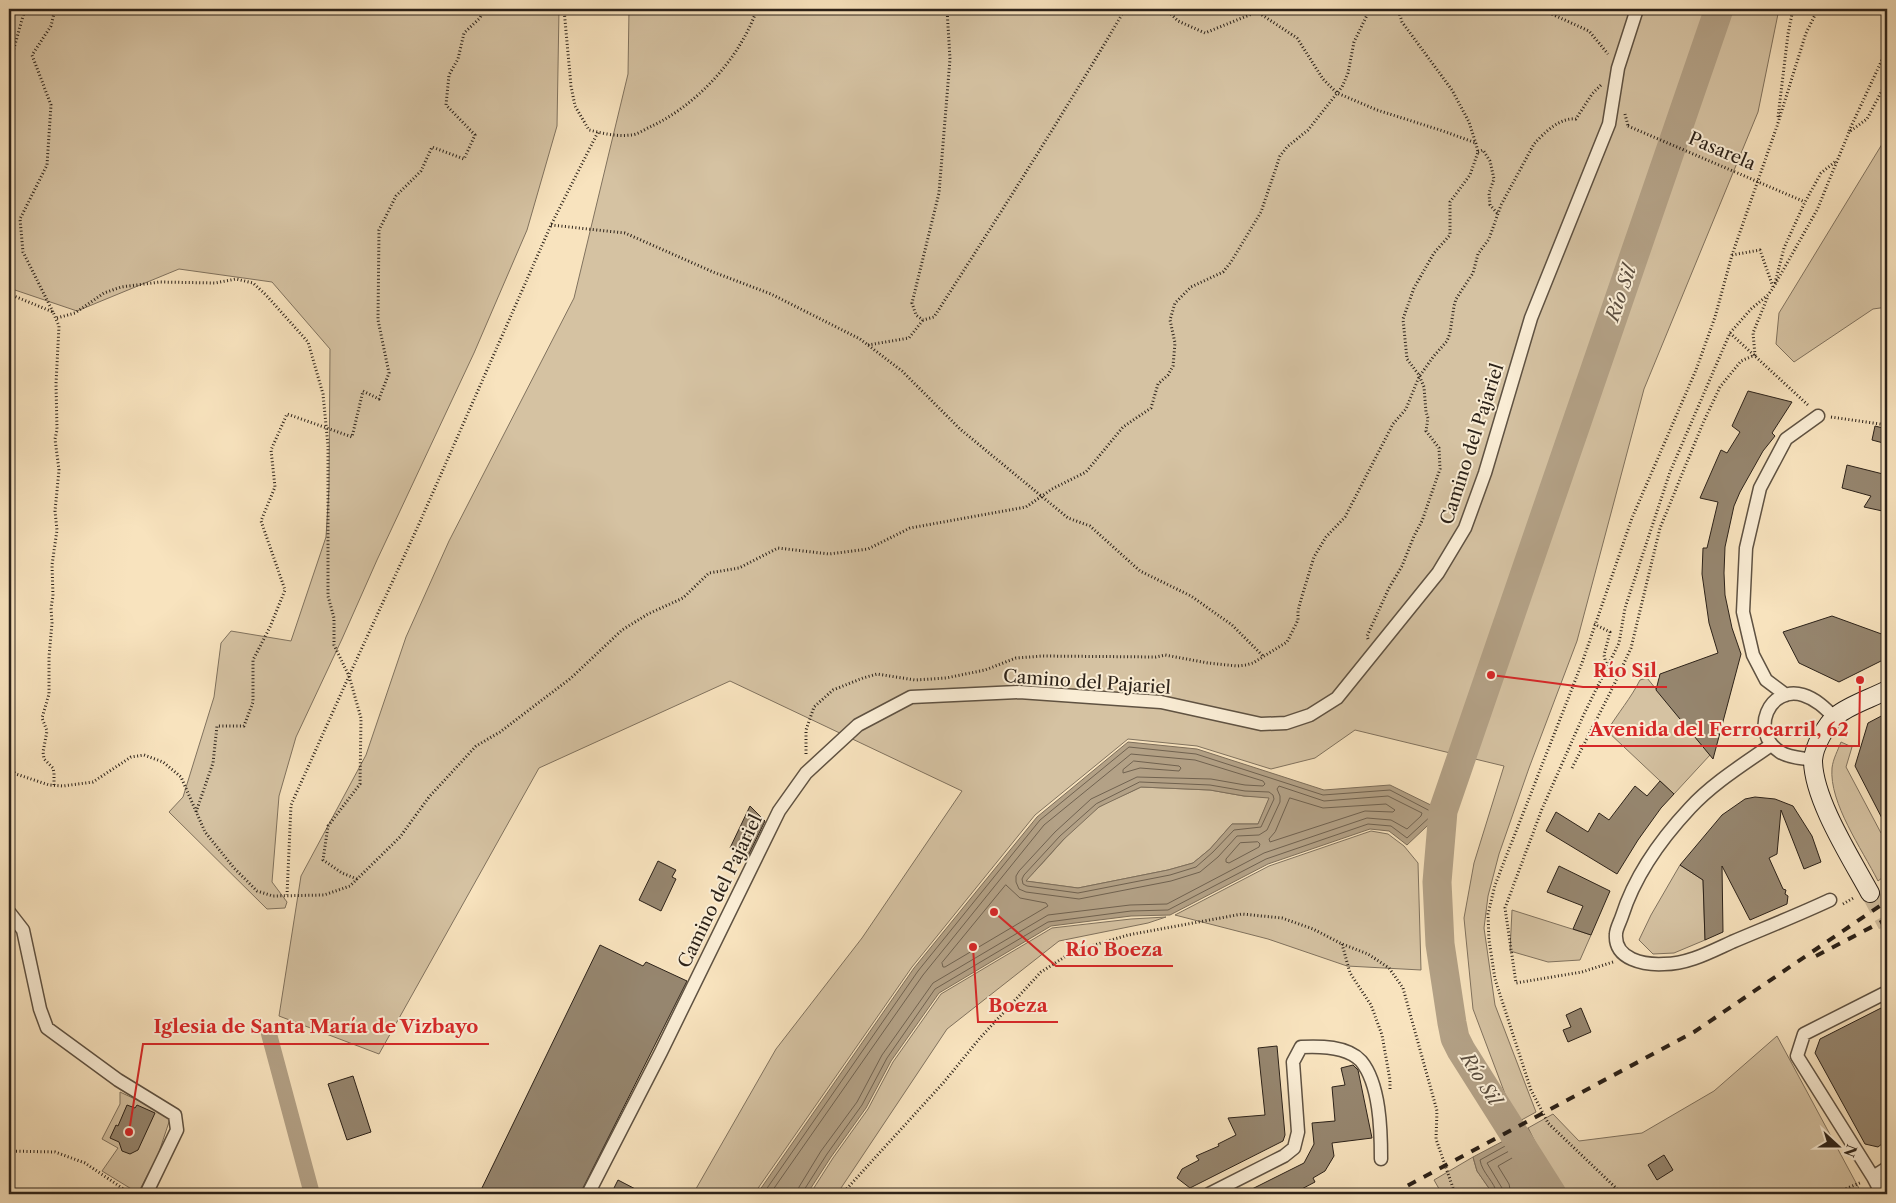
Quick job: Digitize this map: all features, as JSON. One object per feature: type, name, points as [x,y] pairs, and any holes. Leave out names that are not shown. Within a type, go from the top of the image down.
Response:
[{"type":"street","name":"Camino del Pajariel","points":[[588,1194],[661,1052],[779,811],[806,773],[858,725],[911,697],[1019,692],[1161,702],[1261,724],[1286,723],[1310,715],[1337,698],[1438,573],[1465,528],[1485,473],[1531,318],[1609,124],[1618,68],[1637,9]]},
{"type":"street","points":[[1786,695],[1766,680],[1753,655],[1743,612],[1746,548],[1760,488],[1786,439],[1818,416]]},
{"type":"street","points":[[1870,894],[1833,824],[1816,782],[1813,760],[1815,750],[1834,717],[1844,710],[1887,690]]},
{"type":"street","points":[[1813,760],[1781,753],[1771,745],[1763,724],[1768,710],[1776,701],[1786,695],[1802,695],[1824,706],[1834,717]]},
{"type":"street","points":[[1771,745],[1725,778],[1692,806],[1663,838],[1640,874],[1625,907],[1616,935],[1619,947],[1627,958],[1646,964],[1666,964],[1692,960],[1830,900]]},
{"type":"street","points":[[9,912],[24,930],[40,1009],[48,1028],[118,1080],[175,1115],[177,1130],[147,1192],[149,1194]]},
{"type":"street","points":[[1882,1194],[1874,1177],[1797,1056],[1804,1034],[1887,992]]},
{"type":"street","points":[[1209,1194],[1284,1156],[1294,1148],[1298,1132],[1293,1062],[1301,1047],[1320,1046],[1332,1048],[1347,1053],[1360,1061],[1376,1090],[1382,1160]]},
{"type":"street","points":[[1874,1177],[1887,1168]]},
{"type":"path","points":[[9,66],[25,9]]},
{"type":"path","points":[[54,785],[53,768],[44,759],[44,743],[47,731],[42,718],[49,694],[51,608],[53,596],[52,565],[57,530],[55,511],[59,470],[55,439],[57,430],[56,384],[59,326],[57,318],[23,252],[20,219],[47,165],[51,105],[32,55],[51,26],[55,9]]},
{"type":"path","points":[[196,812],[213,763],[217,726],[244,726],[253,702],[253,660],[270,627],[285,590],[261,521],[275,487],[271,450],[287,414],[352,437],[363,391],[379,399],[390,373],[378,320],[379,230],[396,196],[421,171],[432,147],[464,159],[474,135],[446,105],[449,75],[458,59],[464,33],[480,18],[484,9]]},
{"type":"path","points":[[564,9],[571,86],[575,106],[589,130],[612,135],[632,136],[680,109],[704,90],[730,59],[752,23],[758,9]]},
{"type":"path","points":[[923,320],[916,315],[912,303],[939,193],[950,60],[947,9]]},
{"type":"path","points":[[868,345],[909,338],[923,320],[934,317],[1075,93],[1124,9]]},
{"type":"path","points":[[1166,9],[1178,21],[1205,33],[1264,9]]},
{"type":"path","points":[[9,768],[16,774],[63,786],[93,782],[131,757],[144,756],[163,762],[181,778],[205,832],[234,868],[257,891],[273,896],[324,895],[350,886],[400,837],[430,797],[476,746],[500,732],[572,678],[622,630],[648,614],[683,598],[709,573],[738,568],[778,548],[830,554],[868,549],[910,528],[1026,507],[1086,472],[1123,428],[1150,408],[1158,384],[1168,375],[1173,366],[1176,343],[1170,320],[1175,303],[1192,287],[1223,272],[1227,267],[1261,212],[1280,156],[1308,130],[1337,93],[1348,73],[1354,42],[1370,9]]},
{"type":"path","points":[[1375,652],[1367,636],[1422,521],[1440,469],[1439,448],[1426,431],[1428,418],[1424,387],[1407,359],[1403,319],[1414,288],[1434,253],[1450,235],[1450,202],[1470,175],[1478,152],[1469,122],[1452,90],[1402,22],[1398,9]]},
{"type":"path","points":[[806,773],[806,730],[814,707],[833,690],[877,674],[927,680],[985,670],[1016,658],[1042,656],[1156,657],[1165,655],[1237,666],[1253,664],[1283,645],[1292,635],[1298,620],[1298,611],[1314,556],[1326,537],[1345,517],[1393,424],[1406,410],[1419,377],[1447,340],[1456,299],[1473,273],[1478,254],[1489,239],[1498,214],[1534,144],[1541,136],[1565,120],[1576,118],[1592,94],[1618,68],[1590,31],[1542,9]]},
{"type":"path","points":[[1777,126],[1788,34],[1793,9]]},
{"type":"path","points":[[1627,1194],[1617,1189],[1548,1123],[1531,1090],[1495,979],[1489,940],[1488,914],[1501,867],[1582,663],[1632,518],[1696,370],[1715,317],[1732,256],[1777,126],[1806,33],[1818,9]]},
{"type":"path","points":[[1256,11],[1297,38],[1323,79],[1337,93],[1377,110],[1443,131],[1476,144]]},
{"type":"path","points":[[1755,355],[1753,333],[1768,295],[1817,210],[1849,132],[1887,49]]},
{"type":"path","points":[[1849,132],[1868,119],[1887,81]]},
{"type":"path","name":"Pasarela","points":[[1628,126],[1805,202]]},
{"type":"path","points":[[287,895],[290,805],[419,524],[551,225],[598,132]]},
{"type":"path","points":[[1478,152],[1483,150],[1492,168],[1494,179],[1489,193],[1490,205],[1498,214]]},
{"type":"path","points":[[1773,288],[1784,248],[1805,202],[1821,173],[1837,161]]},
{"type":"path","points":[[551,225],[625,233],[713,272],[771,294],[860,339],[902,371],[960,429],[1068,518],[1090,526],[1140,571],[1191,596],[1232,625],[1264,657]]},
{"type":"path","points":[[1732,256],[1760,250],[1773,288]]},
{"type":"path","points":[[57,318],[75,313],[104,293],[121,287],[160,282],[216,283],[236,279],[253,283],[308,342],[323,394],[328,446],[328,596],[334,618],[334,646],[349,676],[361,718],[360,784],[328,826],[323,860],[342,873],[357,879]]},
{"type":"path","points":[[9,294],[53,312]]},
{"type":"path","points":[[1627,958],[1582,972],[1516,983],[1505,908],[1542,809],[1576,731],[1619,643],[1625,608],[1670,472],[1730,333],[1751,309],[1768,295]]},
{"type":"path","points":[[1730,333],[1818,416],[1887,425]]},
{"type":"path","points":[[1572,768],[1631,648],[1660,528],[1716,394],[1741,361],[1755,355]]},
{"type":"path","points":[[1594,624],[1610,632],[1604,655],[1607,668]]},
{"type":"path","points":[[842,1194],[1041,972],[1074,951],[1128,935],[1242,914],[1282,918],[1313,929],[1342,944],[1368,954],[1389,968],[1403,988],[1437,1111],[1436,1139],[1453,1188],[1458,1194]]},
{"type":"path","points":[[1342,944],[1350,973],[1371,1005],[1382,1036],[1390,1080],[1390,1098]]},
{"type":"path","points":[[9,1150],[55,1152],[85,1162],[131,1194]]},
{"type":"path","points":[[1833,1194],[1874,1177]]},
{"type":"path","points":[[1608,1194],[1617,1189]]},
{"type":"shaded area","points":[[9,9],[559,9],[557,126],[527,230],[474,353],[296,737],[279,796],[272,882],[287,902],[285,908],[267,909],[169,812],[183,797],[214,697],[221,643],[231,631],[291,641],[326,537],[329,488],[330,349],[272,282],[179,269],[77,311],[9,288]]},
{"type":"shaded area","points":[[629,9],[1779,9],[1758,112],[1644,389],[1577,641],[1529,768],[1499,854],[1488,896],[1484,928],[1495,1005],[1536,1112],[1516,1123],[1473,1009],[1464,918],[1474,863],[1504,766],[1355,730],[1315,758],[1271,769],[1197,746],[1128,739],[1035,815],[912,967],[754,1194],[693,1194],[776,1049],[862,938],[962,791],[730,681],[539,768],[379,1054],[279,1016],[301,876],[366,755],[406,637],[449,541],[574,298],[628,74]]},
{"type":"shaded area","points":[[1887,136],[1887,307],[1873,309],[1794,362],[1776,344],[1779,313]]},
{"type":"shaded area","points":[[1647,678],[1710,755],[1674,794],[1607,731],[1640,680]]},
{"type":"shaded area","points":[[1841,742],[1852,747],[1846,767],[1881,833],[1887,830],[1887,874],[1878,881],[1841,811],[1832,782],[1834,758]]},
{"type":"shaded area","points":[[1141,787],[1210,790],[1244,796],[1270,797],[1258,824],[1232,824],[1210,849],[1193,863],[1168,870],[1078,888],[1025,881],[1089,814],[1104,804]]},
{"type":"shaded area","points":[[1371,831],[1388,834],[1404,846],[1418,863],[1421,970],[1347,966],[1268,939],[1175,915],[1269,866]]},
{"type":"shaded area","points":[[1680,865],[1703,880],[1705,940],[1674,953],[1653,954],[1639,940]]},
{"type":"shaded area","points":[[1512,910],[1591,935],[1580,960],[1548,962],[1510,951]]},
{"type":"shaded area","points":[[1166,917],[1148,923],[1059,941],[947,1029],[837,1194],[810,1194],[868,1109],[893,1062],[941,994],[1052,928]]},
{"type":"shaded area","points":[[1777,1036],[1862,1194],[1568,1194],[1541,1154],[1528,1128],[1553,1114],[1579,1141],[1642,1133],[1714,1091]]},
{"type":"shaded area","points":[[120,1092],[171,1116],[158,1155],[138,1193],[102,1171],[118,1148],[102,1139],[120,1104]]},
{"type":"shaded area","points":[[1473,1157],[1477,1171],[1493,1194],[1442,1194],[1434,1180]]},
{"type":"water","points":[[1128,742],[1197,749],[1324,790],[1390,785],[1443,811],[1407,845],[1389,831],[1370,829],[1268,864],[1170,915],[1131,916],[1051,926],[939,993],[891,1061],[866,1108],[807,1194],[757,1194],[914,968],[1037,817]],"holes":[[[1141,787],[1210,790],[1269,798],[1258,824],[1232,824],[1210,849],[1193,863],[1168,870],[1078,888],[1026,881],[1063,840],[1099,807]]]},
{"type":"water","points":[[1528,1128],[1541,1154],[1568,1194],[1493,1194],[1477,1171],[1473,1157]]},
{"type":"building","points":[[1748,391],[1792,402],[1772,433],[1775,436],[1763,451],[1734,506],[1725,547],[1725,595],[1732,628],[1741,654],[1713,759],[1656,690],[1660,674],[1718,653],[1709,623],[1702,574],[1703,548],[1707,548],[1718,502],[1700,498],[1721,450],[1727,453],[1740,432],[1732,426]]},
{"type":"building","points":[[1875,426],[1887,429],[1887,444],[1872,440]]},
{"type":"building","points":[[1847,465],[1887,475],[1887,512],[1864,507],[1871,496],[1842,488]]},
{"type":"building","points":[[1832,616],[1887,636],[1887,658],[1839,682],[1799,663],[1783,632]]},
{"type":"building","points":[[1887,713],[1887,828],[1855,766],[1868,723]]},
{"type":"building","points":[[1660,781],[1674,794],[1661,808],[1638,840],[1617,874],[1546,831],[1556,812],[1588,832],[1599,813],[1609,820],[1635,786],[1647,796]]},
{"type":"building","points":[[1755,797],[1775,799],[1793,806],[1812,836],[1821,862],[1804,869],[1781,810],[1777,854],[1769,858],[1783,889],[1786,890],[1785,894],[1788,896],[1787,904],[1750,920],[1722,866],[1723,932],[1705,940],[1703,880],[1680,865],[1722,815],[1745,799]]},
{"type":"building","points":[[750,806],[765,821],[748,856],[730,848]]},
{"type":"building","points":[[658,861],[676,870],[672,877],[676,879],[661,911],[639,900]]},
{"type":"building","points":[[1559,866],[1610,891],[1591,935],[1573,929],[1583,906],[1547,892]]},
{"type":"building","points":[[600,945],[643,966],[646,962],[687,981],[580,1194],[479,1194]]},
{"type":"building","points":[[1887,1005],[1887,1140],[1878,1147],[1865,1144],[1815,1053],[1820,1039]]},
{"type":"building","points":[[1581,1008],[1591,1032],[1568,1042],[1563,1030],[1571,1027],[1566,1015]]},
{"type":"building","points":[[1277,1046],[1285,1135],[1283,1141],[1190,1188],[1177,1178],[1182,1169],[1199,1160],[1196,1156],[1219,1146],[1218,1144],[1236,1135],[1228,1118],[1265,1115],[1258,1048]]},
{"type":"building","points":[[1353,1065],[1358,1070],[1372,1138],[1332,1143],[1334,1156],[1325,1171],[1313,1178],[1315,1182],[1296,1192],[1294,1190],[1286,1194],[1242,1194],[1304,1163],[1314,1144],[1312,1123],[1335,1121],[1332,1087],[1345,1085],[1341,1068]]},
{"type":"building","points":[[353,1076],[371,1132],[347,1140],[328,1084]]},
{"type":"building","points":[[127,1105],[135,1108],[137,1105],[155,1113],[138,1150],[130,1154],[122,1151],[119,1142],[110,1138],[116,1125],[118,1126]]},
{"type":"building","points":[[1664,1155],[1673,1170],[1657,1180],[1648,1165]]},
{"type":"building","points":[[618,1180],[645,1194],[611,1194]]},
{"type":"waterway","name":"Río Sil","points":[[1552,1194],[1455,1038],[1440,944],[1437,882],[1443,811],[1719,9]]},
{"type":"waterway","points":[[269,1034],[312,1194]]},
{"type":"tunnel","points":[[1870,893],[1887,925]]},
{"type":"railway","points":[[1392,1194],[1694,1032],[1887,901]]},
{"type":"railway","points":[[1816,956],[1887,919]]},
{"type":"place","name":"Río Sil","points":[[1491,675]]},
{"type":"place","name":"Avenida del Ferrocarril, 62","points":[[1860,680]]},
{"type":"place","name":"Río Boeza","points":[[994,912]]},
{"type":"place","name":"Boeza","points":[[973,947]]},
{"type":"place","name":"Iglesia de Santa María de Vizbayo","points":[[129,1132]]}]
